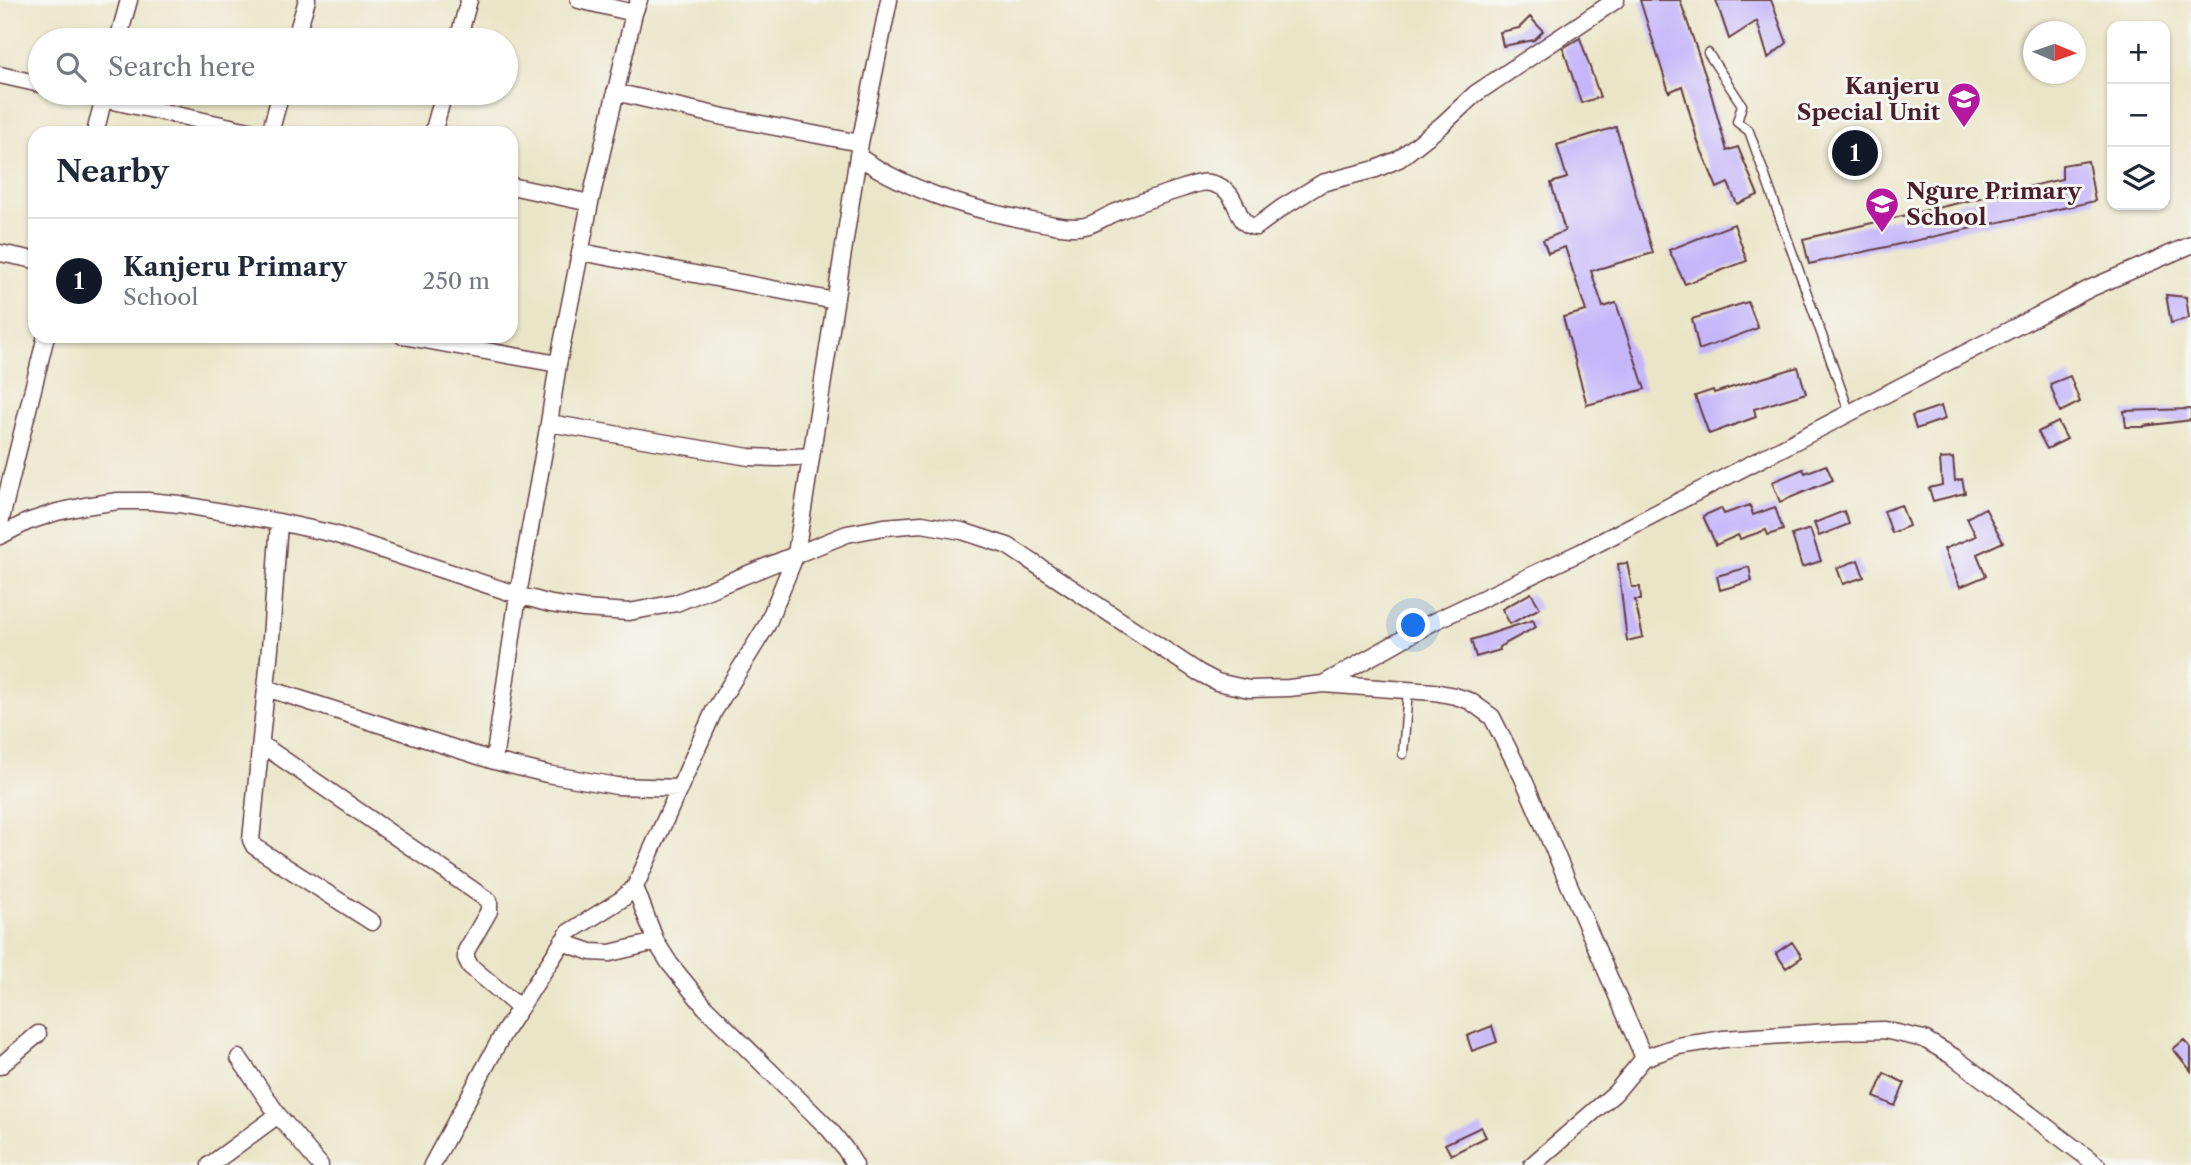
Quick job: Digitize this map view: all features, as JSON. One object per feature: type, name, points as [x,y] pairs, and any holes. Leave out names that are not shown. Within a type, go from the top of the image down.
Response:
[{"type":"street","points":[[121,28],[129,0]]},
{"type":"street","points":[[299,28],[307,0]]},
{"type":"street","points":[[461,28],[469,0]]},
{"type":"street","points":[[494,761],[518,595],[558,364],[590,203],[636,7],[579,0]]},
{"type":"street","points":[[432,1165],[503,1034],[562,942],[577,927],[622,899],[635,887],[714,711],[766,625],[796,554],[859,150],[889,0]]},
{"type":"street","points":[[615,92],[859,150],[889,176],[1005,217],[1071,228],[1092,224],[1157,196],[1201,183],[1210,183],[1228,191],[1234,198],[1242,222],[1256,227],[1322,183],[1376,169],[1399,159],[1442,125],[1475,94],[1616,0]]},
{"type":"street","points":[[0,75],[28,81]]},
{"type":"street","points":[[97,126],[102,105]]},
{"type":"street","points":[[141,105],[229,126]]},
{"type":"street","points":[[272,126],[278,105]]},
{"type":"street","points":[[435,126],[441,105]]},
{"type":"street","points":[[518,188],[590,203]]},
{"type":"street","points":[[1323,684],[1436,621],[1581,552],[2091,288],[2191,245]]},
{"type":"street","points":[[581,252],[835,302]]},
{"type":"street","points":[[0,253],[28,259]]},
{"type":"street","points":[[0,523],[44,343]]},
{"type":"street","points":[[442,343],[558,364]]},
{"type":"street","points":[[549,423],[749,457],[811,456]]},
{"type":"street","points":[[0,536],[27,522],[57,512],[118,501],[179,504],[334,534],[551,604],[629,612],[676,603],[847,534],[922,524],[962,531],[1007,546],[1217,682],[1234,687],[1264,689],[1323,684],[1434,692],[1470,701],[1492,717],[1522,779],[1644,1058]]},
{"type":"street","points":[[279,522],[261,744],[250,834],[252,844],[372,922]]},
{"type":"street","points":[[266,688],[494,761],[547,774],[617,786],[679,788]]},
{"type":"street","points":[[261,744],[489,901],[489,911],[467,951],[466,958],[470,966],[520,1008]]},
{"type":"street","points":[[635,887],[656,942],[670,964],[705,1007],[830,1130],[855,1165]]},
{"type":"street","points":[[562,942],[591,952],[610,953],[656,942]]},
{"type":"street","points":[[1532,1165],[1615,1093],[1644,1058],[1678,1046],[1724,1039],[1884,1030],[1924,1039],[1954,1057],[2097,1165]]},
{"type":"street","points":[[0,1066],[38,1034]]},
{"type":"street","points":[[239,1058],[278,1115],[320,1165]]},
{"type":"street","points":[[209,1165],[278,1115]]},
{"type":"lane","points":[[1708,53],[1742,105],[1737,122],[1749,131],[1850,414]]},
{"type":"lane","points":[[1403,754],[1408,690]]},
{"type":"building","points":[[1640,0],[1680,0],[1727,151],[1738,147],[1758,195],[1737,204],[1728,183],[1717,188],[1698,142],[1682,86],[1669,92]]},
{"type":"building","points":[[1716,0],[1771,0],[1787,43],[1768,58],[1757,21],[1729,39]]},
{"type":"building","points":[[1530,17],[1543,31],[1534,40],[1503,46],[1500,32],[1519,28]]},
{"type":"building","points":[[1580,38],[1600,97],[1581,103],[1563,48]]},
{"type":"building","points":[[1616,127],[1653,253],[1591,271],[1603,307],[1616,303],[1645,389],[1587,405],[1563,317],[1586,311],[1565,247],[1548,253],[1543,240],[1565,231],[1551,183],[1567,178],[1557,145]]},
{"type":"building","points":[[2088,161],[2095,201],[1809,264],[1803,239],[2062,179],[2062,165]]},
{"type":"building","points":[[1734,224],[1747,261],[1685,284],[1669,250]]},
{"type":"building","points":[[2166,295],[2186,297],[2189,318],[2171,323]]},
{"type":"building","points":[[1748,302],[1758,328],[1699,350],[1692,319]]},
{"type":"building","points":[[1798,367],[1806,393],[1754,409],[1756,417],[1709,434],[1695,396],[1713,390],[1714,393]]},
{"type":"building","points":[[2070,376],[2080,402],[2060,412],[2050,384]]},
{"type":"building","points":[[1941,406],[1945,419],[1916,429],[1912,416]]},
{"type":"building","points":[[2191,409],[2191,420],[2126,427],[2124,411]]},
{"type":"building","points":[[2058,422],[2067,439],[2047,449],[2038,432]]},
{"type":"building","points":[[1953,458],[1955,481],[1962,479],[1965,493],[1933,501],[1929,488],[1942,485],[1940,459]]},
{"type":"building","points":[[1826,465],[1833,480],[1780,502],[1772,482],[1803,469],[1805,473]]},
{"type":"building","points":[[1750,505],[1753,515],[1775,507],[1783,530],[1768,535],[1766,530],[1740,539],[1738,535],[1716,545],[1703,516],[1721,508],[1724,514]]},
{"type":"building","points":[[1901,505],[1909,526],[1892,533],[1884,511]]},
{"type":"building","points":[[1985,508],[2003,542],[1977,554],[1986,576],[1960,587],[1944,549],[1976,536],[1967,518]]},
{"type":"building","points":[[1844,511],[1849,524],[1819,536],[1814,523]]},
{"type":"building","points":[[1810,529],[1821,561],[1802,567],[1792,535]]},
{"type":"building","points":[[1858,560],[1864,577],[1843,584],[1837,568]]},
{"type":"building","points":[[1627,563],[1632,587],[1640,587],[1641,600],[1635,600],[1643,637],[1627,641],[1618,564]]},
{"type":"building","points":[[1749,567],[1752,581],[1720,590],[1717,576]]},
{"type":"building","points":[[1531,593],[1540,608],[1510,624],[1502,609]]},
{"type":"building","points":[[1533,620],[1536,627],[1499,647],[1500,650],[1476,657],[1471,640]]},
{"type":"building","points":[[1792,942],[1802,957],[1786,968],[1776,953]]},
{"type":"building","points":[[1492,1026],[1497,1042],[1472,1051],[1467,1036]]},
{"type":"building","points":[[2184,1040],[2191,1048],[2191,1071],[2173,1049]]},
{"type":"building","points":[[1884,1073],[1905,1083],[1895,1106],[1874,1097]]},
{"type":"building","points":[[1481,1127],[1486,1137],[1451,1155],[1445,1144]]},
{"type":"place","name":"Kanjeru Special Unit","points":[[1964,129]]},
{"type":"place","name":"Kanjeru Primary","points":[[1855,153]]},
{"type":"place","name":"Ngure Primary School","points":[[1882,234]]}]
